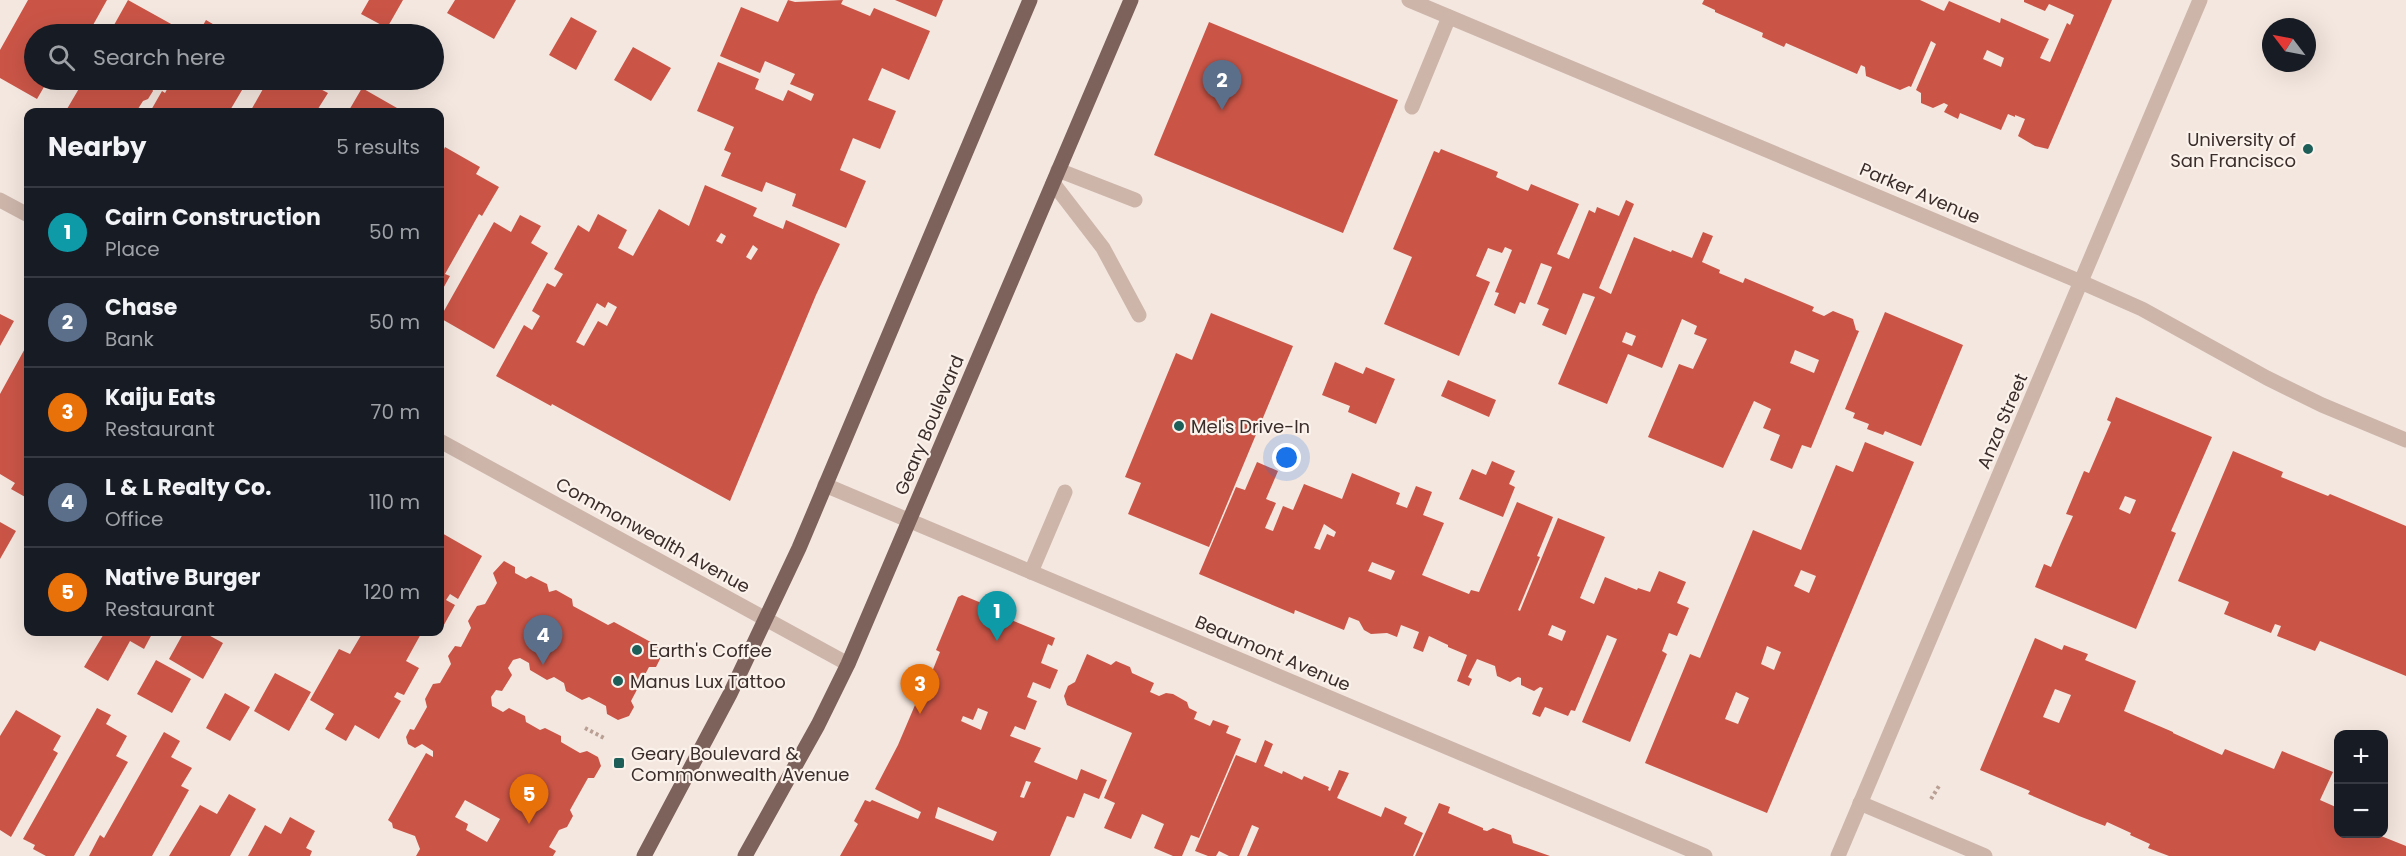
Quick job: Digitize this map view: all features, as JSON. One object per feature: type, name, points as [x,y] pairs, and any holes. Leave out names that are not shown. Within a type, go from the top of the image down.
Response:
[{"type":"main road","points":[[644,856],[767,620],[1030,0]]},
{"type":"main road","name":"Geary Boulevard","points":[[745,856],[818,725],[848,664],[1131,0]]},
{"type":"street","name":"Parker Avenue","points":[[1409,0],[2082,282],[2142,309],[2267,378],[2322,405],[2406,440]]},
{"type":"street","name":"Anza Street","points":[[1838,856],[2200,0]]},
{"type":"street","points":[[1412,106],[1449,17]]},
{"type":"street","points":[[1055,177],[1135,200]]},
{"type":"street","points":[[1055,177],[1103,248],[1139,315]]},
{"type":"street","points":[[0,200],[24,213]]},
{"type":"street","name":"Commonwealth Avenue","points":[[444,443],[848,664]]},
{"type":"street","name":"Beaumont Avenue","points":[[825,485],[1705,856]]},
{"type":"street","points":[[1031,572],[1065,492]]},
{"type":"street","points":[[1860,803],[1985,856]]},
{"type":"path","points":[[585,728],[604,738]]},
{"type":"path","points":[[1931,799],[1939,786]]},
{"type":"building","points":[[28,0],[107,0],[94,24],[24,24],[24,90],[42,90],[37,99],[0,78],[0,50]]},
{"type":"building","points":[[128,0],[171,24],[115,24]]},
{"type":"building","points":[[369,0],[403,0],[389,24],[380,24],[361,14]]},
{"type":"building","points":[[455,0],[516,0],[494,39],[447,13]]},
{"type":"building","points":[[788,0],[795,2],[843,0],[841,4],[870,16],[874,8],[930,31],[909,80],[882,68],[868,100],[896,111],[880,149],[853,138],[840,170],[866,181],[846,228],[792,206],[796,194],[766,182],[762,192],[721,176],[731,153],[724,150],[734,127],[697,111],[718,62],[759,79],[755,89],[783,101],[788,90],[811,101],[814,94],[790,84],[795,74],[765,61],[760,73],[720,56],[741,7],[778,22]]},
{"type":"building","points":[[895,0],[943,0],[936,17]]},
{"type":"building","points":[[1704,0],[1920,0],[1944,11],[1949,1],[2000,23],[2001,18],[2049,39],[2040,58],[2050,62],[2067,23],[2070,25],[2074,15],[2049,4],[2045,11],[2024,0],[2112,0],[2048,149],[2035,146],[2018,136],[2025,119],[2015,115],[2015,117],[2008,114],[2001,130],[1960,113],[1958,119],[1944,112],[1948,105],[1944,103],[1933,108],[1921,103],[1921,93],[1916,90],[1936,44],[1931,41],[1911,87],[1900,90],[1866,76],[1865,67],[1861,65],[1857,74],[1786,43],[1784,47],[1762,37],[1763,33],[1702,4]],"holes":[[[1987,50],[2004,58],[2001,67],[1983,59]]]},
{"type":"building","points":[[571,17],[597,31],[576,70],[549,55]]},
{"type":"building","points":[[1209,22],[1398,100],[1343,233],[1154,155]]},
{"type":"building","points":[[633,47],[671,68],[651,101],[614,80]]},
{"type":"building","points":[[78,90],[153,91],[139,108],[68,108]]},
{"type":"building","points":[[167,90],[242,90],[231,108],[152,108],[162,91],[165,93]]},
{"type":"building","points":[[262,90],[322,90],[328,93],[319,108],[252,108]]},
{"type":"building","points":[[361,90],[366,90],[397,108],[350,108]]},
{"type":"building","points":[[445,147],[480,167],[476,174],[499,187],[482,216],[479,214],[445,274],[450,276],[444,287]]},
{"type":"building","points":[[1441,149],[1498,172],[1496,177],[1528,191],[1531,184],[1579,204],[1557,254],[1569,259],[1589,210],[1595,213],[1597,207],[1619,216],[1626,200],[1634,204],[1599,288],[1611,294],[1634,237],[1692,258],[1703,232],[1713,236],[1702,262],[1720,270],[1719,273],[1743,283],[1745,278],[1814,307],[1812,311],[1824,316],[1833,311],[1853,319],[1856,330],[1859,331],[1811,448],[1802,445],[1792,469],[1770,460],[1780,435],[1763,428],[1771,409],[1754,401],[1723,468],[1648,437],[1679,364],[1693,369],[1707,339],[1694,334],[1697,326],[1682,319],[1662,368],[1628,354],[1607,404],[1558,384],[1595,297],[1583,293],[1566,335],[1542,325],[1549,309],[1537,304],[1552,267],[1541,263],[1525,304],[1520,302],[1515,314],[1494,305],[1499,293],[1495,292],[1512,250],[1505,247],[1502,253],[1488,248],[1476,276],[1490,282],[1459,356],[1384,324],[1412,257],[1393,249],[1434,151],[1439,153]],"holes":[[[1626,332],[1636,336],[1632,346],[1622,342]],[[1795,350],[1819,360],[1814,373],[1790,363]]]},
{"type":"building","points":[[705,185],[757,208],[753,216],[783,229],[786,220],[840,244],[816,295],[730,501],[496,376],[524,325],[532,330],[540,316],[532,311],[547,283],[555,287],[563,274],[554,269],[578,225],[589,232],[598,214],[627,230],[618,248],[633,256],[659,209],[689,226]],"holes":[[[721,233],[726,236],[722,244],[716,241]],[[753,245],[758,249],[751,260],[746,257]],[[608,302],[617,307],[607,326],[598,321],[584,346],[576,342],[597,303],[605,308]]]},
{"type":"building","points":[[520,215],[541,226],[531,243],[548,253],[494,349],[444,320],[444,311],[494,222],[511,232]]},
{"type":"building","points":[[1885,312],[1963,345],[1921,446],[1885,431],[1883,435],[1867,429],[1869,424],[1853,418],[1855,413],[1845,409]]},
{"type":"building","points":[[1211,313],[1293,346],[1209,547],[1128,514],[1141,483],[1125,477],[1176,353],[1192,360]]},
{"type":"building","points":[[0,314],[14,321],[0,346]]},
{"type":"building","points":[[24,350],[24,496],[11,489],[15,483],[0,474],[0,394]]},
{"type":"building","points":[[1335,362],[1363,374],[1366,367],[1395,379],[1376,424],[1348,412],[1350,406],[1322,395]]},
{"type":"building","points":[[1448,380],[1496,400],[1489,417],[1441,396]]},
{"type":"building","points":[[2116,397],[2212,437],[2171,531],[2176,533],[2136,629],[2035,587],[2044,564],[2051,567],[2073,516],[2066,514],[2084,471],[2089,473],[2111,422],[2107,420]],"holes":[[[2125,496],[2136,500],[2130,514],[2119,509]]]},
{"type":"building","points":[[1865,442],[1914,462],[1767,813],[1645,763],[1690,654],[1700,658],[1753,530],[1801,550],[1836,465],[1853,472]],"holes":[[[1801,570],[1816,576],[1809,593],[1794,586]],[[1767,646],[1781,652],[1774,670],[1761,664]],[[1736,692],[1749,698],[1738,724],[1725,719]]]},
{"type":"building","points":[[2233,451],[2283,472],[2281,477],[2328,496],[2330,494],[2406,526],[2406,676],[2320,641],[2315,651],[2277,636],[2281,626],[2275,624],[2271,633],[2224,614],[2229,602],[2178,581]]},
{"type":"building","points":[[1492,461],[1515,471],[1509,484],[1515,487],[1503,517],[1459,499],[1472,469],[1486,475]]},
{"type":"building","points":[[1257,462],[1278,471],[1266,499],[1276,503],[1265,528],[1273,531],[1283,506],[1293,510],[1304,484],[1342,499],[1352,473],[1400,493],[1396,504],[1407,508],[1416,486],[1432,492],[1423,515],[1444,523],[1422,575],[1469,594],[1471,590],[1479,592],[1517,502],[1553,517],[1537,556],[1540,557],[1518,610],[1520,611],[1558,518],[1605,537],[1580,598],[1594,604],[1605,577],[1637,590],[1638,588],[1650,592],[1659,571],[1686,582],[1677,603],[1689,608],[1677,636],[1669,633],[1662,651],[1667,654],[1630,742],[1582,722],[1617,639],[1607,635],[1575,711],[1571,710],[1568,716],[1545,707],[1540,717],[1532,714],[1543,688],[1540,687],[1534,691],[1521,685],[1521,678],[1518,677],[1510,682],[1497,676],[1495,666],[1477,659],[1468,677],[1472,679],[1469,686],[1457,681],[1467,655],[1429,636],[1423,652],[1413,648],[1419,632],[1401,625],[1397,637],[1387,633],[1371,634],[1364,630],[1359,621],[1349,617],[1344,630],[1295,610],[1294,614],[1199,574],[1236,487],[1245,490]],"holes":[[[1324,524],[1336,532],[1334,537],[1327,534],[1320,550],[1314,548]],[[1372,562],[1395,571],[1391,580],[1368,571]],[[1552,625],[1566,631],[1562,641],[1548,635]]]},
{"type":"building","points":[[0,522],[16,531],[0,559]]},
{"type":"building","points":[[444,534],[482,556],[458,599],[450,594],[446,600],[455,605],[444,625]]},
{"type":"building","points":[[504,561],[515,567],[515,573],[526,579],[531,576],[547,584],[549,592],[556,590],[572,599],[573,606],[608,625],[614,622],[658,646],[661,657],[656,667],[649,667],[631,701],[634,707],[629,716],[618,720],[607,714],[606,706],[589,697],[582,700],[566,691],[564,683],[554,677],[547,680],[530,670],[529,663],[520,658],[513,660],[508,668],[512,675],[502,691],[496,690],[491,697],[492,706],[503,712],[509,708],[525,716],[526,722],[540,730],[545,728],[561,736],[561,742],[580,753],[587,751],[598,757],[601,766],[594,778],[588,778],[570,810],[573,816],[567,827],[559,830],[549,847],[556,851],[553,856],[416,856],[420,849],[415,836],[393,828],[392,823],[388,820],[426,753],[433,757],[433,751],[422,744],[415,748],[408,744],[406,737],[410,729],[414,730],[427,707],[425,699],[433,684],[440,683],[451,664],[448,656],[455,646],[461,647],[471,628],[468,621],[477,606],[485,604],[497,583],[493,573]],"holes":[[[465,800],[500,819],[487,842],[466,830],[468,824],[455,817]]]},
{"type":"building","points":[[962,595],[1001,611],[999,615],[1055,638],[1052,646],[1048,644],[1041,663],[1058,670],[1050,689],[1033,682],[1027,697],[1037,701],[1025,730],[1015,726],[1010,736],[1041,748],[1034,762],[1077,780],[1081,769],[1107,780],[1099,799],[1084,793],[1074,818],[1067,816],[1050,856],[840,856],[858,824],[854,821],[865,800],[870,802],[872,800],[918,819],[921,812],[875,789],[898,745],[918,698],[921,699],[940,652],[936,650],[958,597]],"holes":[[[978,708],[988,712],[981,730],[961,721],[963,716],[973,720]],[[1026,781],[1031,782],[1024,798],[1020,797]],[[938,807],[997,832],[993,841],[935,818]]]},
{"type":"building","points":[[103,636],[151,636],[144,649],[130,641],[108,681],[84,667]]},
{"type":"building","points":[[182,636],[210,636],[223,643],[203,679],[169,659]]},
{"type":"building","points":[[361,636],[420,636],[406,661],[419,668],[404,695],[397,692],[394,697],[401,701],[379,739],[355,725],[346,741],[325,729],[334,714],[310,700],[339,649],[350,654]]},
{"type":"building","points":[[2035,638],[2062,650],[2064,645],[2088,654],[2085,660],[2136,681],[2124,711],[2222,755],[2225,749],[2274,769],[2282,751],[2333,772],[2320,800],[2334,806],[2334,838],[2386,838],[2406,846],[2406,856],[2169,856],[2148,848],[2150,844],[2130,835],[2131,833],[2107,822],[2105,826],[2079,816],[2028,794],[2030,791],[1980,770]],"holes":[[[2055,689],[2071,695],[2059,723],[2043,717]]]},
{"type":"building","points":[[1087,654],[1111,665],[1116,661],[1130,667],[1132,673],[1154,683],[1150,692],[1159,696],[1166,693],[1173,694],[1187,702],[1189,708],[1197,712],[1194,719],[1210,726],[1213,720],[1229,726],[1226,733],[1241,739],[1199,838],[1191,835],[1182,856],[1173,856],[1154,848],[1164,824],[1142,814],[1131,839],[1104,828],[1115,803],[1104,798],[1132,733],[1067,705],[1064,696],[1068,686],[1075,682]]},
{"type":"building","points":[[156,660],[191,679],[172,713],[137,694]]},
{"type":"building","points":[[275,673],[311,692],[289,731],[254,711]]},
{"type":"building","points":[[225,693],[250,707],[230,741],[206,728]]},
{"type":"building","points":[[97,708],[111,715],[106,724],[127,736],[116,756],[128,762],[74,856],[46,856],[33,849],[35,845],[23,839]]},
{"type":"building","points":[[16,710],[61,736],[53,750],[58,753],[11,837],[0,830],[0,736]]},
{"type":"building","points":[[164,732],[180,741],[171,757],[192,768],[181,786],[189,790],[152,856],[89,856],[100,835],[104,838]]},
{"type":"building","points":[[1265,740],[1273,744],[1264,766],[1282,774],[1283,771],[1302,780],[1304,776],[1329,787],[1330,791],[1339,770],[1349,773],[1337,798],[1381,817],[1385,807],[1407,817],[1404,824],[1423,833],[1413,856],[1247,856],[1259,828],[1252,825],[1239,856],[1229,856],[1219,851],[1216,856],[1208,856],[1195,851],[1236,755],[1256,763]]},
{"type":"building","points":[[229,794],[256,809],[230,856],[169,856],[200,805],[217,814]]},
{"type":"building","points":[[1439,803],[1450,807],[1448,813],[1483,830],[1493,828],[1511,835],[1513,843],[1550,856],[1415,856]]},
{"type":"building","points":[[290,817],[315,831],[306,848],[312,851],[310,856],[248,856],[265,825],[281,834]]},
{"type":"place","name":"Chase","points":[[1222,110]]},
{"type":"place","name":"University of San Francisco","points":[[2308,149]]},
{"type":"place","name":"Mel's Drive-In","points":[[1179,426]]},
{"type":"place","name":"Cairn Construction","points":[[997,641]]},
{"type":"place","name":"Earth's Coffee","points":[[637,650]]},
{"type":"place","name":"L & L Realty Co.","points":[[543,665]]},
{"type":"place","name":"Manus Lux Tattoo","points":[[618,681]]},
{"type":"place","name":"Kaiju Eats","points":[[920,714]]},
{"type":"place","name":"Geary Boulevard & Commonwealth Avenue","points":[[619,763]]},
{"type":"place","name":"Native Burger","points":[[529,824]]}]
